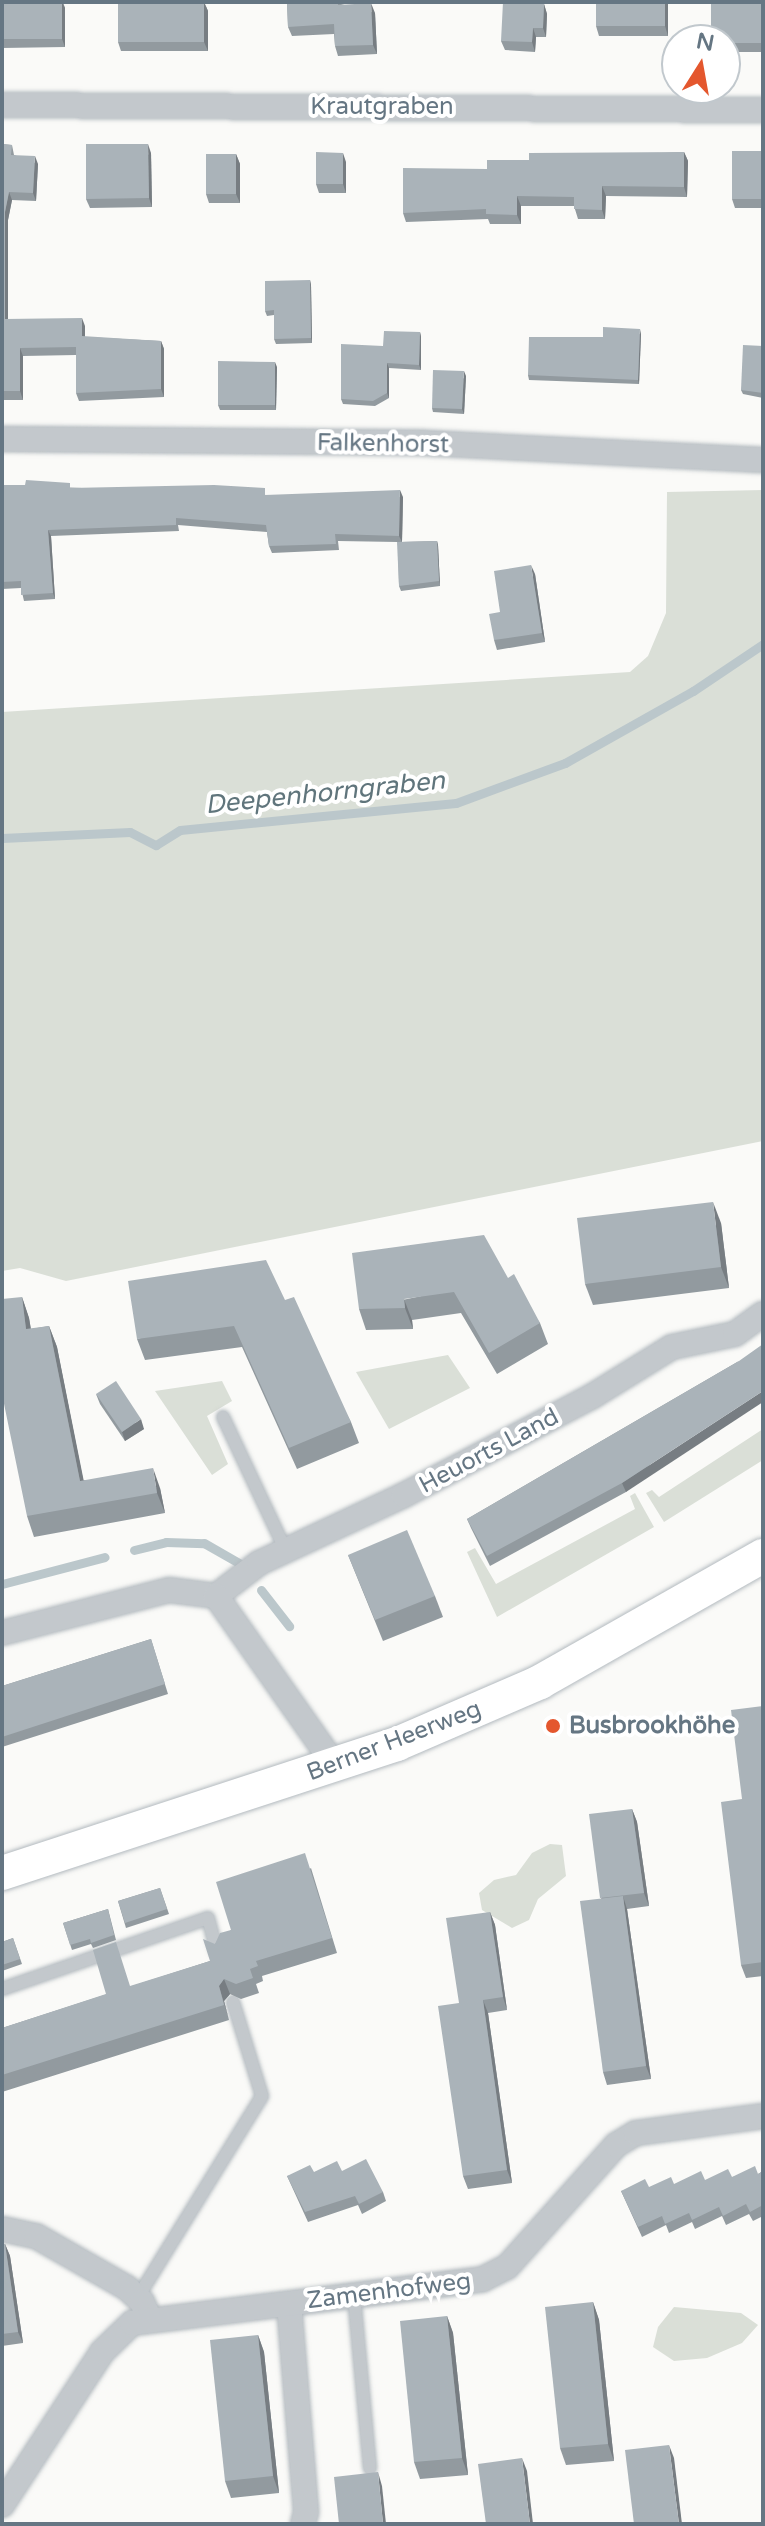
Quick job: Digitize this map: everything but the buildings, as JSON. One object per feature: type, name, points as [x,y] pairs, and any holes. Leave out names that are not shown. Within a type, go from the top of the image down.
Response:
[{"type":"main road","name":"Berner Heerweg","points":[[2,1873],[336,1767],[540,1682],[763,1556]]},
{"type":"street","name":"Krautgraben","points":[[2,105],[763,110]]},
{"type":"street","name":"Falkenhorst","points":[[2,439],[425,443],[763,460]]},
{"type":"street","name":"Heuorts Land","points":[[216,1596],[259,1563],[591,1397],[672,1347],[735,1334],[763,1314]]},
{"type":"street","points":[[2,1633],[169,1590],[216,1596],[336,1767]]},
{"type":"street","name":"Zamenhofweg","points":[[150,2319],[483,2279],[507,2267],[626,2139],[763,2116]]},
{"type":"street","points":[[2,2229],[36,2236],[138,2297],[150,2319],[124,2329],[102,2352],[2,2505]]},
{"type":"street","name":"Zamenhofweg","points":[[289,2304],[306,2512],[303,2524]]},
{"type":"lane","points":[[223,1417],[286,1551]]},
{"type":"lane","points":[[2,1989],[208,1918],[217,1951]]},
{"type":"lane","points":[[138,2297],[262,2096],[233,2002]]},
{"type":"lane","points":[[354,2296],[370,2468]]},
{"type":"shaded area","points":[[763,490],[763,1141],[66,1281],[20,1268],[2,1271],[2,712],[630,672],[648,656],[666,613],[667,492]]},
{"type":"shaded area","points":[[448,1355],[470,1388],[389,1429],[356,1372]]},
{"type":"shaded area","points":[[222,1381],[232,1401],[207,1416],[228,1464],[212,1475],[155,1391]]},
{"type":"shaded area","points":[[763,1429],[763,1460],[664,1522],[646,1493],[652,1490],[659,1497]]},
{"type":"shaded area","points":[[635,1493],[654,1527],[497,1617],[467,1552],[475,1548],[496,1584],[635,1509],[630,1496]]},
{"type":"shaded area","points":[[550,1844],[562,1845],[566,1876],[538,1899],[529,1920],[512,1928],[482,1910],[479,1893],[494,1880],[516,1875],[532,1853]]},
{"type":"shaded area","points":[[674,2307],[741,2313],[758,2325],[742,2343],[707,2358],[674,2361],[653,2347],[658,2327]]},
{"type":"waterway","name":"Deepenhorngraben","points":[[2,838],[130,832],[156,845],[180,830],[456,803],[565,763],[693,691],[763,644]]},
{"type":"waterway","points":[[134,1550],[166,1542],[204,1543],[239,1563]]},
{"type":"waterway","points":[[2,1584],[105,1557]]},
{"type":"waterway","points":[[261,1590],[289,1626]]},
{"type":"place","name":"Busbrookhöhe","points":[[553,1726]]}]
